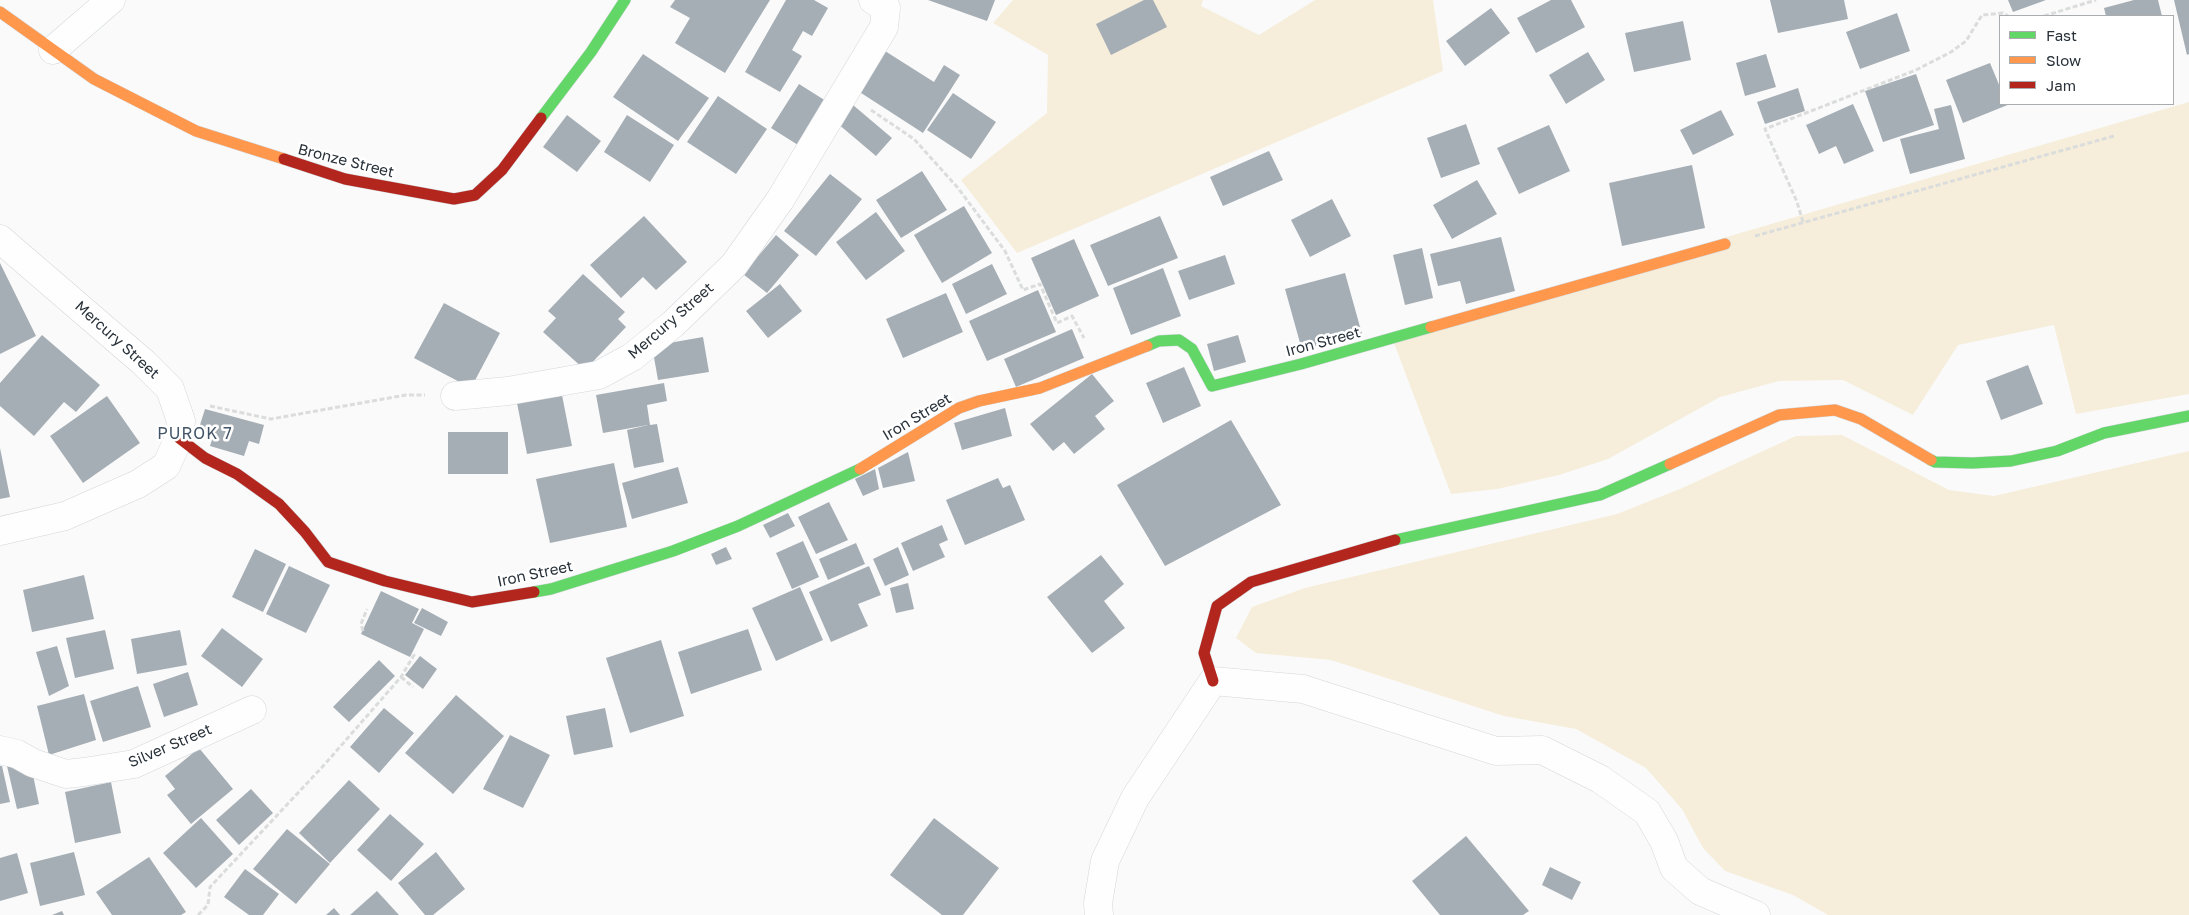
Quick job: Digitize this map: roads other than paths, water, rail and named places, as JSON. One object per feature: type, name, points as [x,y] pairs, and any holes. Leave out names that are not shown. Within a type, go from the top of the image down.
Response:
[{"type":"street","points":[[53,50],[111,0]]},
{"type":"street","name":"Bronze Street","points":[[0,12],[94,79],[196,131],[345,179],[428,196],[454,199],[475,195],[502,170],[591,52],[625,0]]},
{"type":"street","name":"Mercury Street","points":[[456,396],[508,392],[599,375],[632,357],[673,324],[734,265],[780,200],[884,27],[886,8],[872,0]]},
{"type":"street","name":"Mercury Street","points":[[0,239],[144,363],[170,389],[181,421],[179,438],[166,466],[138,484],[65,516],[0,531]]},
{"type":"street","name":"Iron Street","points":[[179,438],[205,458],[238,474],[279,504],[305,532],[328,562],[385,580],[472,602],[552,589],[673,551],[738,526],[866,466],[959,408],[978,401],[1040,388],[1159,341],[1179,340],[1192,349],[1212,386],[1310,361],[1725,244]]},
{"type":"street","points":[[1213,681],[1204,653],[1217,606],[1251,582],[1379,544],[1600,496],[1779,415],[1835,410],[1861,419],[1935,462],[1973,463],[2011,461],[2057,451],[2104,433],[2189,416]]},
{"type":"street","points":[[1098,915],[1098,903],[1105,861],[1131,807],[1213,681]]},
{"type":"street","points":[[1213,681],[1303,689],[1496,751],[1542,750],[1600,779],[1647,812],[1664,841],[1674,868],[1700,891],[1756,915]]},
{"type":"street","name":"Silver Street","points":[[0,750],[17,754],[33,764],[66,774],[92,771],[134,764],[252,710]]},
{"type":"district","name":"PUROK 7","points":[[195,434]]}]
